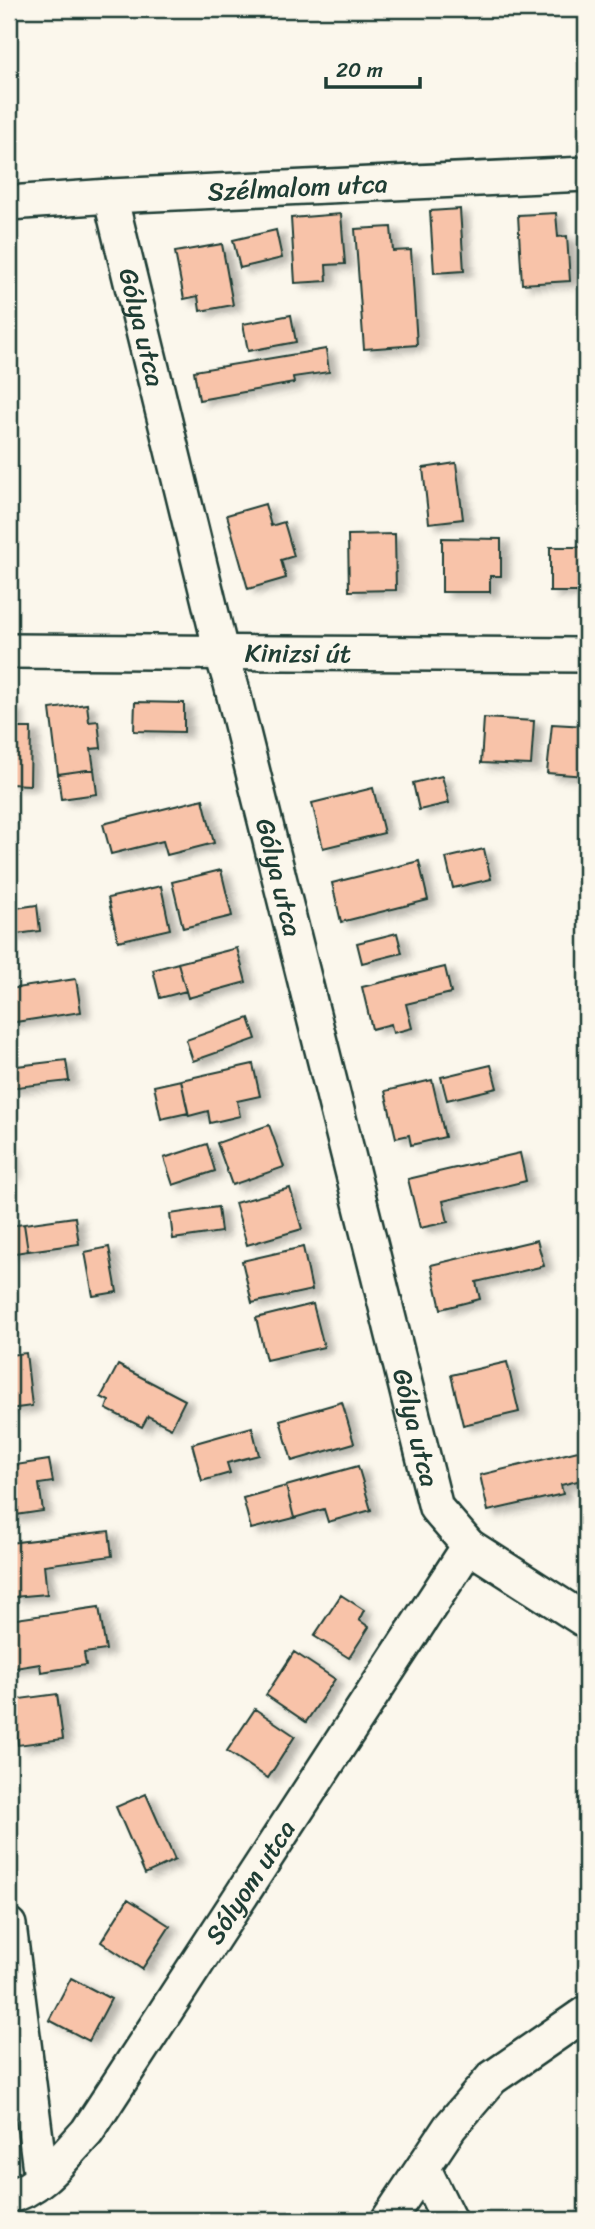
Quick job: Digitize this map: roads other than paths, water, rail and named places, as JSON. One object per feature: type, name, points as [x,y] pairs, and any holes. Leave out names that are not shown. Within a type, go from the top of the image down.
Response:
[{"type":"street","name":"Szélmalom utca","points":[[9,203],[586,174]]},
{"type":"street","name":"Gólya utca","points":[[110,196],[436,1508],[470,1546],[586,1621]]},
{"type":"street","name":"Kinizsi út","points":[[9,651],[586,655]]},
{"type":"street","name":"Sólyom utca","points":[[9,2196],[18,2194],[41,2178],[87,2132],[470,1546]]},
{"type":"street","points":[[9,1925],[41,2178]]},
{"type":"street","points":[[388,2220],[450,2127],[492,2078],[586,2013]]},
{"type":"street","points":[[424,2169],[449,2220]]}]
